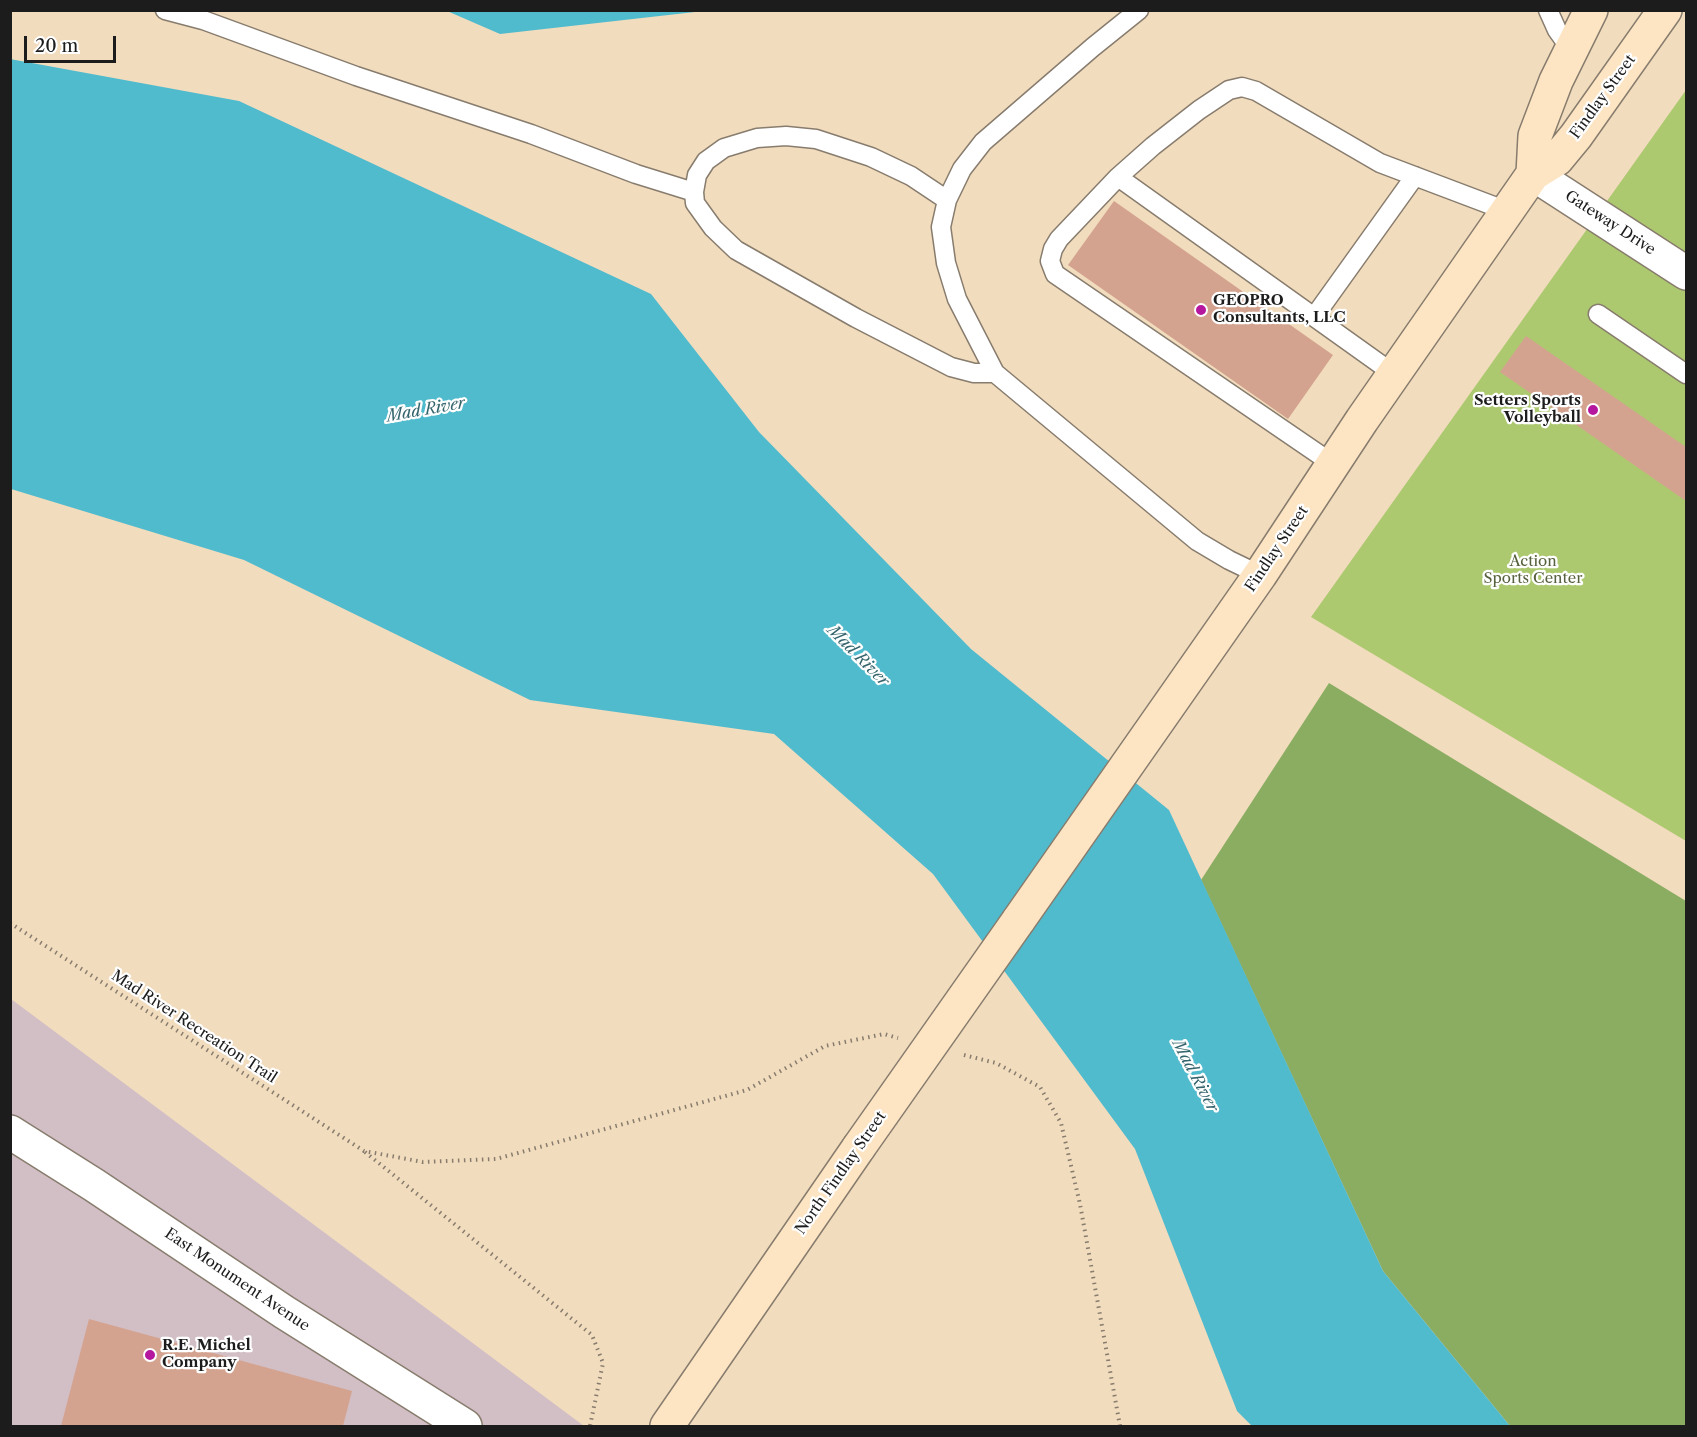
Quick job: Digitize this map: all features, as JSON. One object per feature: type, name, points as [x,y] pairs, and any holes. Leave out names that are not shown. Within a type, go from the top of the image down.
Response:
[{"type":"main road","points":[[1533,174],[1535,136],[1556,81],[1591,10]]},
{"type":"main road","name":"Findlay Street","points":[[1018,921],[1260,575],[1394,374],[1533,174],[1557,159],[1576,136],[1665,10]]},
{"type":"main road","name":"North Findlay Street","points":[[667,1426],[1018,921]]},
{"type":"street","name":"Gateway Drive","points":[[1533,174],[1686,273]]},
{"type":"street","name":"East Monument Avenue","points":[[10,1132],[94,1185],[284,1312],[465,1426]]},
{"type":"lane","points":[[165,10],[203,20],[356,76],[531,134],[636,174],[694,192]]},
{"type":"lane","points":[[1139,10],[983,142],[962,169],[947,200],[940,227],[945,263],[957,299],[995,373],[1197,541],[1260,575]]},
{"type":"lane","points":[[1548,10],[1557,30],[1572,51]]},
{"type":"lane","points":[[1333,464],[1055,274],[1050,261],[1059,239],[1118,177],[1199,110],[1229,90],[1242,87],[1256,91],[1380,163],[1507,211]]},
{"type":"lane","points":[[947,200],[911,176],[871,157],[816,139],[786,136],[757,138],[724,148],[706,161],[698,175],[694,192],[695,203],[713,228],[736,250],[856,318],[951,367],[974,374],[995,373]]},
{"type":"lane","points":[[1314,317],[1415,176]]},
{"type":"lane","points":[[1118,177],[1394,374]]},
{"type":"lane","points":[[1598,314],[1686,374]]},
{"type":"path","name":"Mad River Recreation Trail","points":[[10,922],[364,1152],[592,1335],[603,1363],[590,1426]]},
{"type":"shaded area","points":[[11,999],[584,1426],[11,1426]]},
{"type":"green space","name":"Action Sports Center","points":[[1686,90],[1686,841],[1311,617]]},
{"type":"green space","points":[[1329,683],[1686,901],[1686,1426],[1510,1426],[1383,1271],[1201,880]]},
{"type":"water","points":[[447,11],[741,11],[695,12],[500,34]]},
{"type":"water","name":"Mad River","points":[[10,59],[239,101],[651,294],[759,432],[971,649],[1169,810],[1383,1271],[1510,1426],[1252,1426],[1237,1411],[1135,1149],[933,874],[774,734],[530,700],[244,560],[11,489]]},
{"type":"building","name":"GEOPRO Consultants, LLC","points":[[1114,201],[1333,355],[1288,419],[1068,265]]},
{"type":"building","name":"Setters Sports Volleyball","points":[[1526,336],[1686,447],[1686,501],[1500,372]]},
{"type":"building","name":"R.E. Michel Company","points":[[89,1319],[352,1391],[343,1426],[61,1426]]},
{"type":"place","name":"GEOPRO Consultants, LLC","points":[[1201,310]]},
{"type":"place","name":"Setters Sports Volleyball","points":[[1593,410]]},
{"type":"place","name":"R.E. Michel Company","points":[[150,1355]]}]
